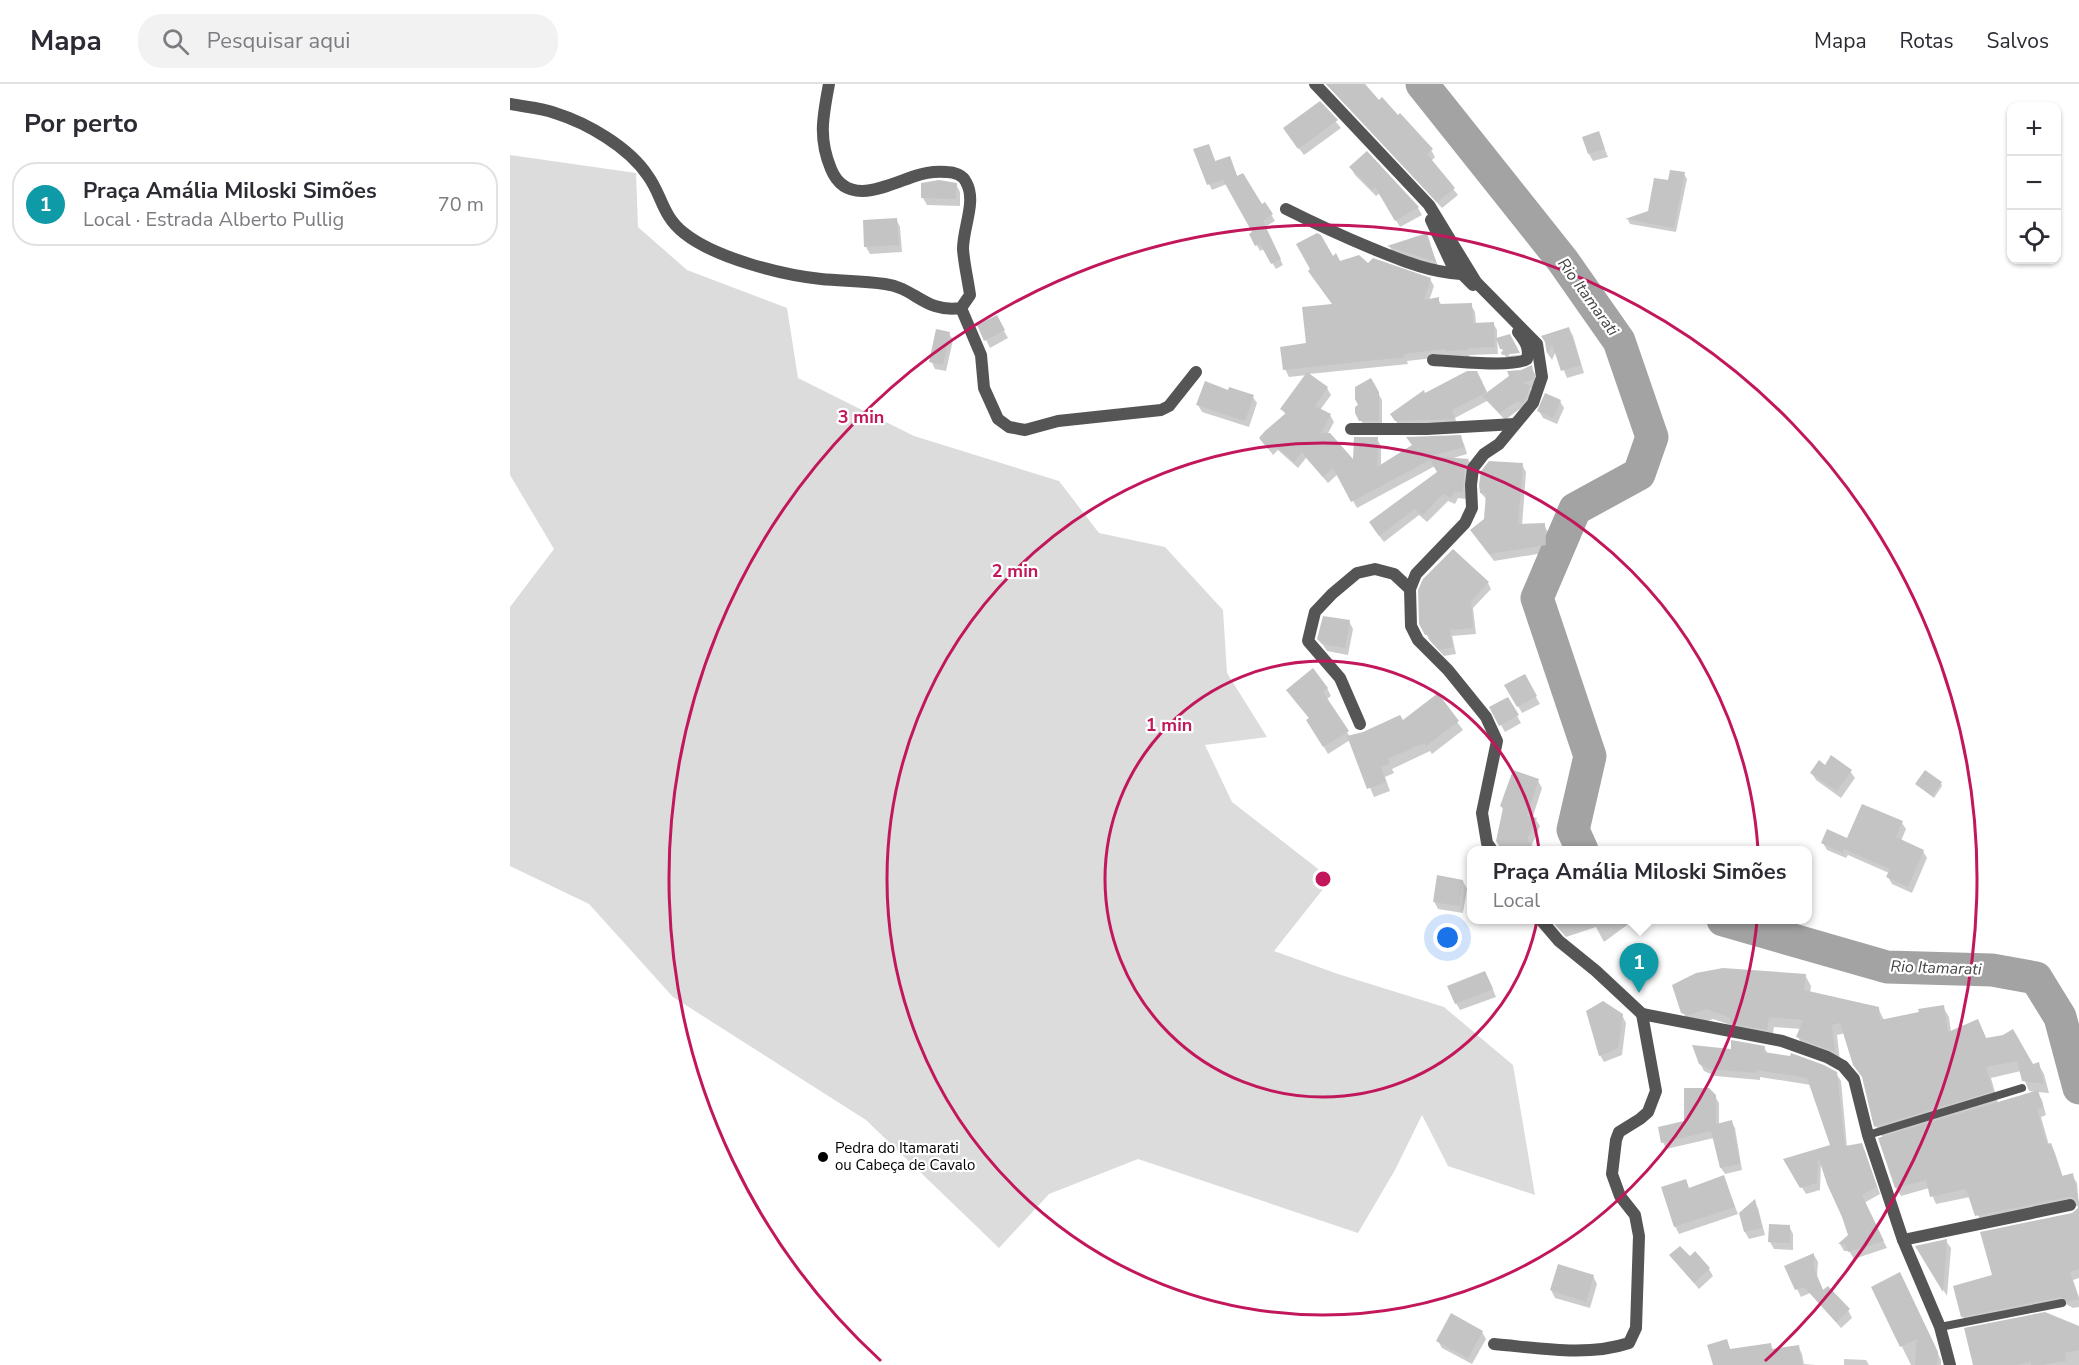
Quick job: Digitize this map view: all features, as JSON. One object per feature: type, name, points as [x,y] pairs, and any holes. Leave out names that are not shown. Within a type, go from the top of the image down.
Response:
[{"type":"street","points":[[510,104],[555,113],[599,132],[630,154],[649,176],[663,210],[683,233],[717,252],[767,269],[820,278],[895,285],[933,307],[948,310],[961,308],[970,295],[963,250],[972,195],[965,179],[954,172],[934,171],[865,192],[851,189],[836,181],[825,154],[822,126],[829,84]]},
{"type":"street","points":[[1315,84],[1428,205],[1476,282],[1537,344],[1542,377],[1533,403],[1499,444],[1484,454],[1473,468],[1472,508],[1465,523],[1416,574],[1410,589],[1411,626],[1418,640],[1448,670],[1486,717],[1497,741],[1482,813],[1489,846]]},
{"type":"street","points":[[1428,205],[1431,222],[1451,263],[1482,293],[1525,341],[1528,352],[1527,358],[1522,362],[1433,360]]},
{"type":"street","points":[[1286,209],[1346,239],[1415,266],[1461,274]]},
{"type":"street","points":[[961,308],[981,355],[984,388],[998,419],[1009,427],[1025,430],[1058,422],[1161,410],[1169,406],[1196,372]]},
{"type":"street","points":[[1351,429],[1427,429],[1515,424]]},
{"type":"street","points":[[1360,724],[1340,678],[1308,641],[1315,612],[1332,594],[1358,573],[1376,569],[1394,574],[1410,589]]},
{"type":"street","points":[[1544,924],[1558,941],[1596,971],[1642,1014],[1782,1041],[1827,1057],[1843,1066],[1854,1079],[1868,1135],[1903,1240],[1940,1327],[1950,1365]]},
{"type":"street","points":[[1494,1344],[1579,1351],[1614,1348],[1629,1343],[1636,1328],[1639,1236],[1635,1215],[1620,1196],[1612,1174],[1619,1132],[1648,1112],[1656,1091],[1642,1014]]},
{"type":"street","points":[[1903,1240],[2070,1205]]},
{"type":"lane","points":[[1868,1135],[2022,1089]]},
{"type":"lane","points":[[1940,1327],[2062,1304]]},
{"type":"shaded area","points":[[510,155],[636,173],[638,227],[687,270],[787,308],[798,378],[914,436],[1059,481],[1099,533],[1165,547],[1223,610],[1227,673],[1267,737],[1205,745],[1232,802],[1331,879],[1274,951],[1338,974],[1444,1007],[1513,1065],[1535,1195],[1448,1166],[1422,1115],[1395,1170],[1358,1233],[1138,1159],[1049,1194],[999,1248],[866,1120],[673,997],[589,904],[510,866],[510,607],[554,549],[510,475]]},
{"type":"building","points":[[1326,84],[1365,84],[1379,100],[1382,97],[1433,149],[1427,154],[1455,188],[1437,202]]},
{"type":"building","points":[[1320,101],[1338,120],[1298,149],[1283,128]]},
{"type":"building","points":[[1599,131],[1605,149],[1588,154],[1582,137]]},
{"type":"building","points":[[1209,144],[1215,161],[1230,156],[1237,176],[1243,173],[1262,204],[1265,202],[1273,214],[1263,221],[1281,259],[1271,264],[1260,244],[1255,246],[1249,234],[1252,232],[1223,180],[1207,185],[1193,149]]},
{"type":"building","points":[[1367,151],[1419,207],[1395,221],[1375,187],[1372,190],[1349,167]]},
{"type":"building","points":[[1670,170],[1685,172],[1674,228],[1625,219],[1648,211],[1654,178],[1668,180]]},
{"type":"building","points":[[939,180],[957,183],[956,199],[921,198],[921,183]]},
{"type":"building","points":[[897,218],[899,245],[864,247],[863,220]]},
{"type":"building","points":[[1317,233],[1321,235],[1333,256],[1336,253],[1340,261],[1359,255],[1368,263],[1373,258],[1431,278],[1424,300],[1439,297],[1439,304],[1472,303],[1473,323],[1494,322],[1495,347],[1446,351],[1446,349],[1404,354],[1405,357],[1283,370],[1280,347],[1306,343],[1302,307],[1332,304],[1308,271],[1310,269],[1296,244]]},
{"type":"building","points":[[1427,233],[1436,262],[1387,246]]},
{"type":"building","points":[[997,315],[1005,330],[984,341],[977,325]]},
{"type":"building","points":[[1569,327],[1581,365],[1561,371],[1552,344],[1547,354],[1545,342],[1541,336]]},
{"type":"building","points":[[936,329],[950,332],[943,365],[929,362]]},
{"type":"building","points":[[1510,334],[1520,353],[1502,355],[1501,352],[1507,349],[1500,349],[1496,338]]},
{"type":"building","points":[[1532,365],[1534,376],[1532,380],[1523,383],[1530,386],[1522,404],[1517,401],[1500,413],[1482,396],[1509,376],[1507,371],[1521,370]]},
{"type":"building","points":[[1467,371],[1477,371],[1487,392],[1452,410],[1455,419],[1395,421],[1390,414],[1424,390],[1425,393]]},
{"type":"building","points":[[1307,372],[1328,387],[1315,406],[1331,414],[1321,433],[1330,433],[1353,459],[1354,437],[1378,437],[1377,467],[1412,445],[1406,437],[1461,435],[1464,447],[1431,456],[1469,459],[1465,467],[1463,492],[1454,492],[1451,498],[1443,494],[1422,516],[1415,509],[1379,536],[1369,522],[1437,472],[1430,460],[1351,502],[1333,468],[1323,477],[1302,452],[1294,462],[1273,444],[1268,449],[1259,438],[1286,413],[1280,409]]},
{"type":"building","points":[[1371,378],[1379,392],[1379,421],[1359,421],[1355,413],[1355,407],[1358,405],[1355,399],[1355,387]]},
{"type":"building","points":[[1205,381],[1228,390],[1229,387],[1254,395],[1245,421],[1196,405]]},
{"type":"building","points":[[1545,393],[1561,400],[1553,418],[1537,411]]},
{"type":"building","points":[[1489,461],[1523,463],[1518,524],[1545,523],[1546,545],[1489,554],[1470,530],[1484,519],[1486,494],[1480,493],[1479,485],[1481,471]]},
{"type":"building","points":[[1453,549],[1489,582],[1471,601],[1473,628],[1450,630],[1453,647],[1440,650],[1428,635],[1425,635],[1419,624],[1418,590],[1423,579]]},
{"type":"building","points":[[1323,616],[1350,620],[1345,648],[1322,644],[1317,639]]},
{"type":"building","points":[[1313,668],[1328,688],[1323,692],[1349,731],[1323,747],[1306,720],[1309,718],[1286,690]]},
{"type":"building","points":[[1525,674],[1537,696],[1517,707],[1504,685]]},
{"type":"building","points":[[1438,693],[1459,721],[1426,746],[1424,743],[1388,759],[1390,764],[1381,767],[1386,782],[1367,789],[1347,736],[1363,732],[1400,715],[1403,720]]},
{"type":"building","points":[[1508,697],[1519,715],[1499,726],[1489,707]]},
{"type":"building","points":[[1831,755],[1852,770],[1837,791],[1810,773],[1819,760],[1825,765]]},
{"type":"building","points":[[1513,770],[1539,779],[1527,816],[1537,818],[1527,840],[1532,846],[1499,846],[1496,841],[1503,808],[1500,806]]},
{"type":"building","points":[[1925,770],[1942,782],[1932,796],[1915,784]]},
{"type":"building","points":[[1862,804],[1903,821],[1896,837],[1924,850],[1908,887],[1886,877],[1890,869],[1844,849],[1843,853],[1821,843],[1827,829],[1847,838]]},
{"type":"building","points":[[1437,875],[1463,880],[1459,906],[1433,902]]},
{"type":"building","points":[[1723,968],[1806,974],[1804,990],[1879,1007],[1880,1020],[1919,1012],[1918,1009],[1944,1005],[1948,1032],[1978,1019],[1986,1038],[2003,1035],[2013,1029],[2033,1064],[2039,1062],[2044,1084],[2022,1081],[2017,1061],[1986,1067],[1993,1091],[1874,1127],[1862,1077],[1853,1065],[1840,1023],[1832,1025],[1835,1052],[1796,1037],[1803,1020],[1769,1017],[1767,1030],[1730,1023],[1730,1018],[1707,1009],[1689,1015],[1681,1013],[1672,985],[1696,973]]},
{"type":"building","points":[[1485,971],[1493,989],[1455,1004],[1447,986]]},
{"type":"building","points":[[1603,1001],[1623,1014],[1618,1048],[1599,1056],[1586,1011]]},
{"type":"building","points":[[1731,1040],[1765,1046],[1764,1052],[1790,1056],[1791,1053],[1837,1072],[1845,1146],[1862,1143],[1877,1187],[1862,1195],[1884,1241],[1848,1252],[1845,1244],[1838,1244],[1848,1235],[1818,1156],[1817,1183],[1800,1188],[1783,1159],[1830,1145],[1807,1078],[1757,1070],[1757,1073],[1709,1069],[1699,1064],[1692,1045],[1731,1049]]},
{"type":"building","points":[[1684,1088],[1709,1088],[1716,1095],[1716,1124],[1732,1120],[1740,1164],[1720,1168],[1711,1131],[1661,1143],[1658,1127],[1684,1121]]},
{"type":"building","points":[[2038,1090],[2043,1107],[2037,1109],[2047,1144],[2051,1143],[2062,1176],[2073,1173],[2079,1203],[2079,1269],[2070,1272],[2079,1300],[2068,1301],[2061,1297],[1961,1317],[1953,1286],[1992,1275],[1980,1232],[2072,1213],[2078,1208],[2078,1203],[2073,1197],[2068,1197],[1975,1216],[1966,1189],[1930,1197],[1926,1180],[1895,1188],[1878,1138]]},
{"type":"building","points":[[1724,1175],[1735,1207],[1674,1227],[1661,1187],[1686,1179],[1689,1188]]},
{"type":"building","points":[[1755,1199],[1762,1228],[1744,1232],[1739,1213]]},
{"type":"building","points":[[1769,1224],[1790,1225],[1790,1243],[1768,1242]]},
{"type":"building","points":[[1947,1239],[1943,1292],[1915,1246]]},
{"type":"building","points":[[1680,1246],[1690,1256],[1695,1251],[1710,1268],[1694,1283],[1669,1255]]},
{"type":"building","points":[[1814,1253],[1814,1268],[1823,1290],[1828,1286],[1850,1309],[1836,1322],[1804,1287],[1795,1290],[1784,1266]]},
{"type":"building","points":[[1558,1264],[1594,1275],[1586,1302],[1550,1290]]},
{"type":"building","points":[[1900,1272],[1938,1352],[1937,1365],[1915,1365],[1917,1339],[1900,1347],[1871,1287]]},
{"type":"building","points":[[2045,1312],[2079,1326],[2079,1350],[2065,1353],[2066,1361],[2042,1365],[2031,1365],[2031,1362],[2017,1365],[1973,1365],[1964,1328]]},
{"type":"building","points":[[1451,1313],[1483,1331],[1468,1358],[1436,1341]]},
{"type":"building","points":[[1727,1339],[1730,1349],[1771,1343],[1772,1349],[1799,1345],[1802,1365],[1713,1365],[1707,1345]]},
{"type":"waterway","name":"Rio Itamarati","points":[[1422,84],[1563,261],[1619,341],[1652,437],[1639,474],[1575,509],[1537,598],[1590,756],[1573,830],[1580,846]]},
{"type":"waterway","name":"Rio Itamarati","points":[[1737,924],[1887,967],[1992,970],[2036,978],[2060,1017],[2079,1088]]},
{"type":"place","name":"Praça Amália Miloski Simões","points":[[1639,993]]},
{"type":"place","name":"Pedra do Itamarati ou Cabeça de Cavalo","points":[[823,1157]]}]
